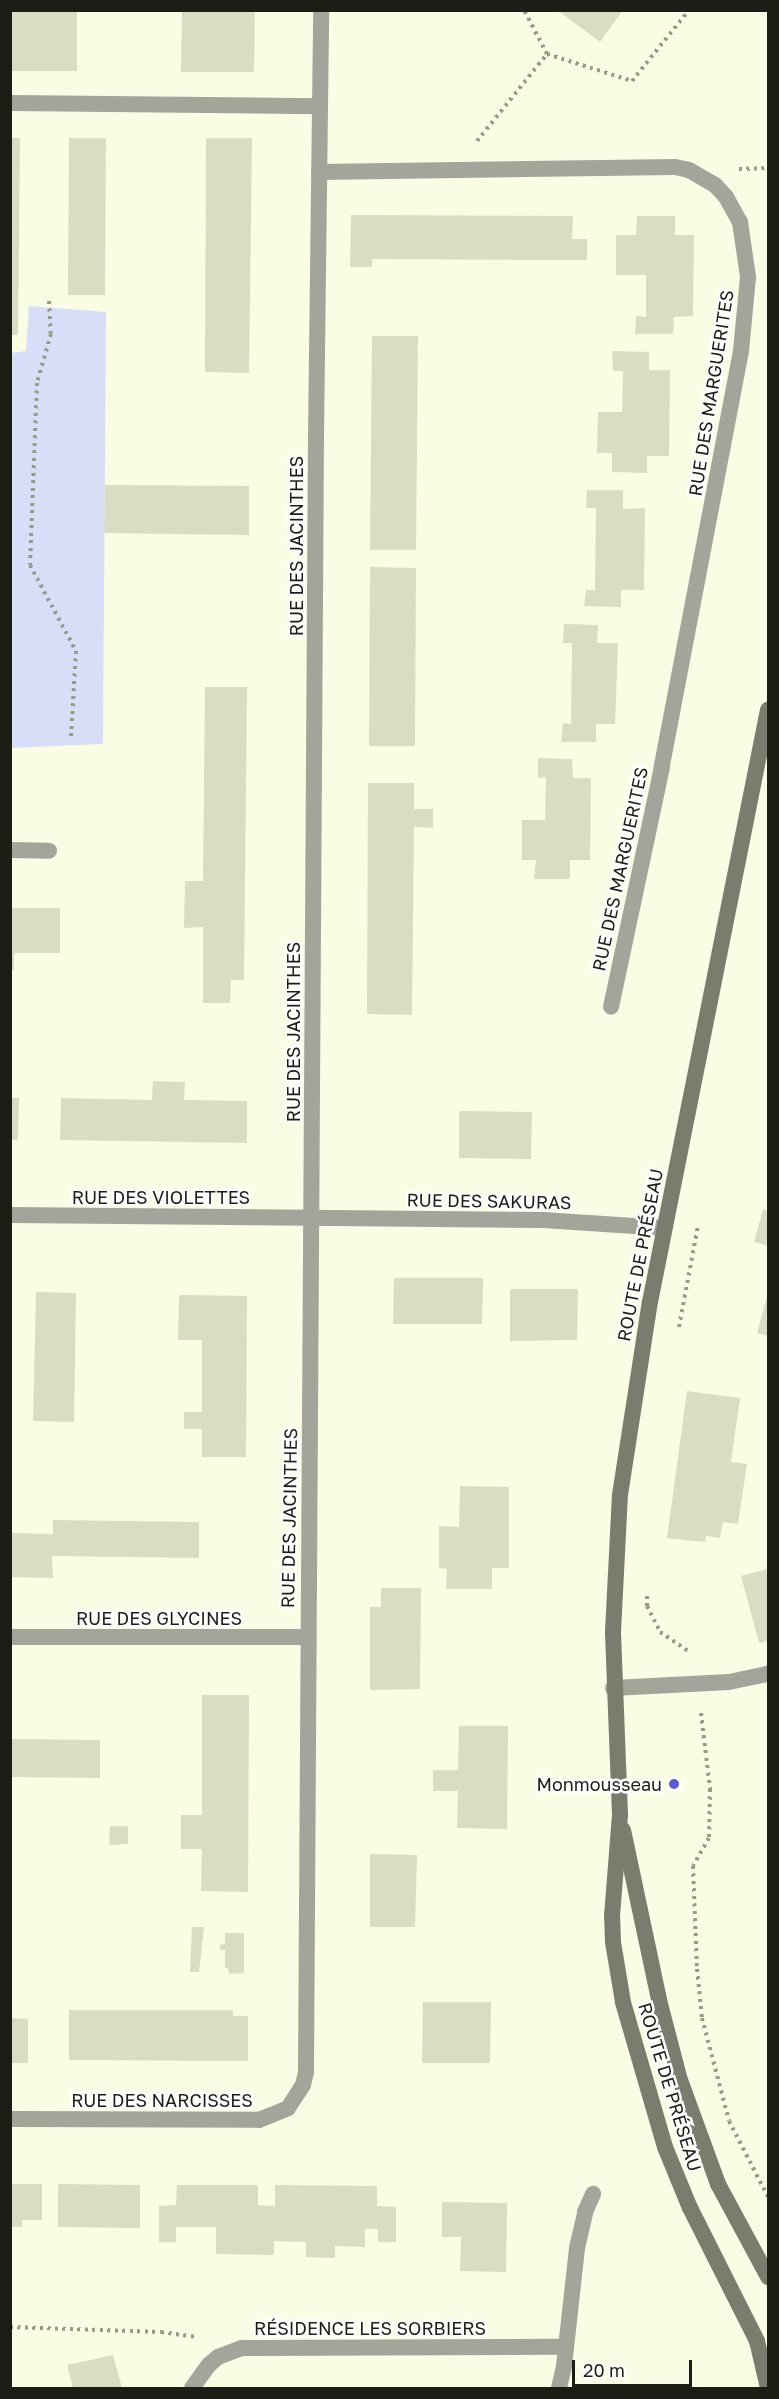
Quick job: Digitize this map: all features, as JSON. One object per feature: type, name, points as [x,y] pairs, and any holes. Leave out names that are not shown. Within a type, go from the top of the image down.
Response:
[{"type":"main road","name":"ROUTE DE PRÉSEAU","points":[[768,710],[639,1364],[620,1495],[613,1593],[613,1688],[620,1815],[660,2004],[680,2080],[718,2184],[768,2277]]},
{"type":"main road","name":"ROUTE DE PRÉSEAU","points":[[620,1815],[612,1891],[613,1942],[631,2036],[665,2147],[690,2208],[757,2342],[768,2388]]},
{"type":"street","name":"RUE DES JACINTHES","points":[[306,2053],[321,10]]},
{"type":"street","points":[[10,103],[320,106]]},
{"type":"street","name":"RUE DES MARGUERITES","points":[[319,172],[675,167],[689,170],[715,185],[735,210],[747,257],[748,301],[737,378],[662,767],[611,1007]]},
{"type":"street","points":[[10,850],[49,851]]},
{"type":"street","name":"RUE DES VIOLETTES","points":[[10,1215],[312,1217]]},
{"type":"street","name":"RUE DES SAKURAS","points":[[312,1217],[543,1220],[665,1228]]},
{"type":"street","name":"RUE DES GLYCINES","points":[[10,1637],[308,1637]]},
{"type":"street","points":[[613,1688],[729,1682],[768,1674]]},
{"type":"street","name":"RUE DES NARCISSES","points":[[10,2119],[259,2120],[288,2108],[297,2097],[306,2072],[306,2053]]},
{"type":"street","points":[[559,2388],[577,2248],[585,2212],[594,2194]]},
{"type":"street","name":"RÉSIDENCE LES SORBIERS","points":[[192,2388],[213,2361],[228,2351],[242,2348],[566,2347]]},
{"type":"path","points":[[524,10],[547,54],[632,81],[689,10]]},
{"type":"path","points":[[454,169],[547,54]]},
{"type":"path","points":[[49,301],[51,334],[37,383],[30,566],[76,651],[71,738]]},
{"type":"path","points":[[678,1332],[699,1221]]},
{"type":"path","points":[[646,1586],[647,1606],[660,1632],[692,1655],[698,1684],[710,1789],[709,1838],[693,1866],[697,1969],[702,2018],[729,2121],[768,2197]]},
{"type":"path","points":[[10,2326],[161,2332],[205,2338]]},
{"type":"shaded area","points":[[29,306],[106,312],[103,744],[11,748],[10,353],[26,351]]},
{"type":"building","points":[[10,10],[77,10],[77,71],[10,71]]},
{"type":"building","points":[[182,10],[255,10],[254,72],[181,72]]},
{"type":"building","points":[[557,10],[623,10],[600,42]]},
{"type":"building","points":[[10,138],[20,138],[18,335],[10,335]]},
{"type":"building","points":[[69,138],[106,138],[105,295],[68,295]]},
{"type":"building","points":[[206,138],[252,138],[249,373],[205,372]]},
{"type":"building","points":[[351,215],[573,216],[572,239],[587,239],[587,260],[372,259],[372,267],[350,267]]},
{"type":"building","points":[[637,216],[675,216],[675,235],[694,235],[693,316],[674,317],[673,334],[635,334],[636,316],[646,317],[646,275],[616,275],[616,235],[636,235]]},
{"type":"building","points":[[372,336],[418,336],[416,550],[370,550]]},
{"type":"building","points":[[612,351],[649,352],[649,370],[670,370],[669,456],[647,456],[647,473],[612,472],[612,453],[597,453],[598,412],[622,412],[623,371],[613,371]]},
{"type":"building","points":[[105,485],[249,486],[249,535],[104,533]]},
{"type":"building","points":[[587,490],[623,490],[623,509],[645,508],[644,590],[621,590],[621,607],[584,606],[586,590],[595,590],[596,508],[586,508]]},
{"type":"building","points":[[370,567],[416,568],[415,746],[369,746]]},
{"type":"building","points":[[564,624],[598,625],[597,643],[618,643],[615,724],[596,724],[596,742],[561,742],[563,723],[571,724],[572,643],[563,643]]},
{"type":"building","points":[[205,687],[247,687],[244,980],[231,980],[230,1003],[203,1003],[203,927],[184,928],[185,881],[203,881]]},
{"type":"building","points":[[538,758],[572,759],[573,778],[591,778],[590,860],[570,860],[570,879],[534,879],[536,860],[522,860],[522,820],[545,820],[546,777],[538,778]]},
{"type":"building","points":[[368,783],[414,783],[414,809],[433,809],[433,828],[414,827],[412,1015],[367,1014]]},
{"type":"building","points":[[10,908],[60,908],[60,953],[14,953],[14,970],[10,970]]},
{"type":"building","points":[[153,1081],[185,1082],[184,1100],[247,1101],[247,1143],[60,1140],[61,1098],[152,1100]]},
{"type":"building","points":[[10,1098],[19,1098],[18,1140],[10,1139]]},
{"type":"building","points":[[459,1111],[532,1112],[531,1159],[459,1158]]},
{"type":"building","points":[[763,1209],[768,1211],[768,1246],[754,1242]]},
{"type":"building","points":[[394,1278],[483,1278],[482,1324],[393,1324]]},
{"type":"building","points":[[510,1289],[578,1289],[577,1340],[510,1341]]},
{"type":"building","points":[[36,1292],[76,1293],[74,1422],[33,1421]]},
{"type":"building","points":[[768,1293],[768,1336],[757,1333]]},
{"type":"building","points":[[179,1295],[247,1296],[246,1457],[202,1457],[202,1429],[184,1429],[184,1412],[202,1412],[202,1340],[178,1340]]},
{"type":"building","points":[[687,1391],[740,1398],[731,1462],[747,1464],[738,1524],[723,1522],[720,1538],[706,1536],[705,1542],[667,1538]]},
{"type":"building","points":[[460,1486],[509,1487],[509,1568],[492,1568],[492,1589],[446,1589],[447,1569],[439,1568],[439,1526],[459,1527]]},
{"type":"building","points":[[53,1520],[199,1522],[199,1558],[52,1556],[53,1578],[10,1577],[10,1533],[53,1534]]},
{"type":"building","points":[[768,1569],[768,1641],[759,1643],[741,1576]]},
{"type":"building","points":[[381,1588],[421,1588],[420,1689],[370,1690],[370,1607],[381,1607]]},
{"type":"building","points":[[202,1695],[249,1695],[248,1892],[201,1891],[202,1849],[181,1849],[181,1815],[202,1815]]},
{"type":"building","points":[[459,1726],[508,1726],[507,1829],[457,1828],[458,1791],[433,1791],[433,1770],[458,1770]]},
{"type":"building","points":[[10,1739],[100,1740],[100,1778],[10,1777]]},
{"type":"building","points":[[110,1826],[128,1826],[128,1844],[109,1845]]},
{"type":"building","points":[[370,1854],[417,1855],[415,1927],[370,1927]]},
{"type":"building","points":[[192,1927],[204,1927],[199,1972],[190,1972]]},
{"type":"building","points":[[225,1933],[244,1933],[244,1973],[229,1974],[228,1968],[225,1968],[225,1950],[220,1950],[220,1945],[225,1944]]},
{"type":"building","points":[[423,2002],[491,2002],[490,2063],[422,2063]]},
{"type":"building","points":[[69,2010],[233,2010],[233,2016],[248,2016],[248,2061],[69,2060]]},
{"type":"building","points":[[10,2018],[28,2019],[28,2063],[10,2063]]},
{"type":"building","points":[[10,2184],[42,2184],[42,2220],[22,2220],[22,2227],[10,2227]]},
{"type":"building","points":[[58,2184],[140,2185],[140,2228],[58,2227]]},
{"type":"building","points":[[177,2185],[258,2185],[258,2205],[275,2206],[275,2185],[377,2186],[377,2206],[396,2207],[396,2242],[378,2242],[378,2229],[365,2229],[365,2247],[335,2246],[335,2258],[306,2257],[306,2242],[274,2241],[274,2255],[216,2254],[216,2227],[176,2227],[176,2242],[159,2242],[159,2206],[176,2205]]},
{"type":"building","points":[[442,2202],[507,2203],[506,2272],[460,2271],[461,2237],[442,2237]]},
{"type":"building","points":[[113,2355],[122,2388],[73,2388],[67,2365]]},
{"type":"place","name":"Monmousseau","points":[[674,1784]]}]
